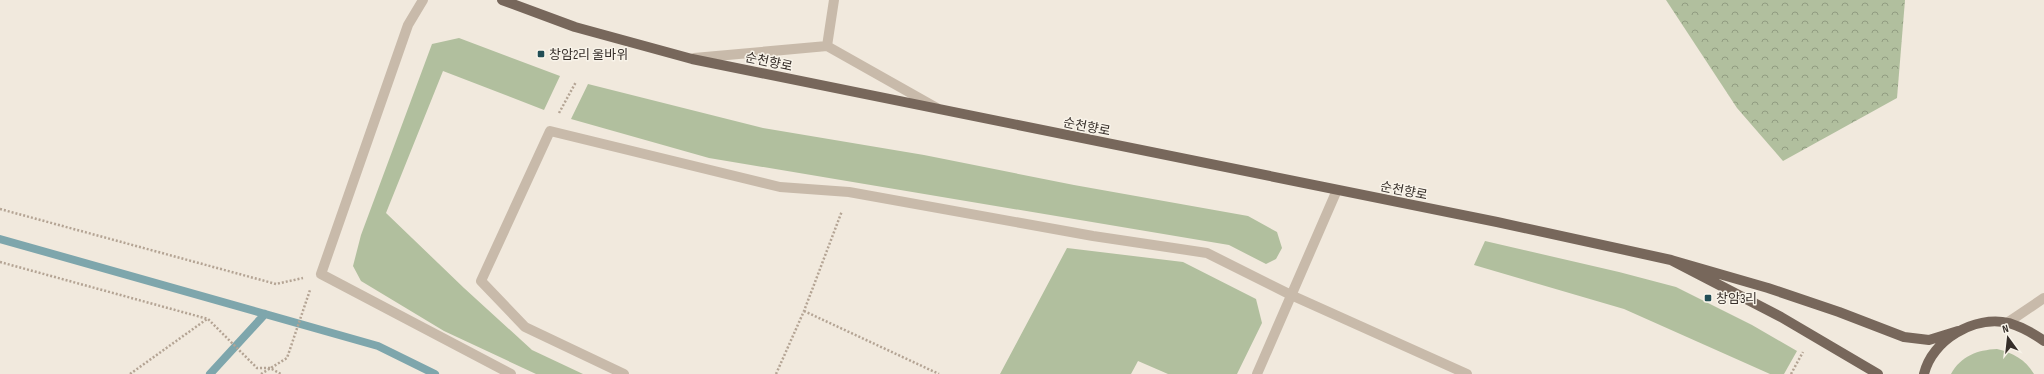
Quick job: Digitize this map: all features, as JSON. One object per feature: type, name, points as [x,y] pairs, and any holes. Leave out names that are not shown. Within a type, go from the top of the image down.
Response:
[{"type":"main road","name":"순천향로","points":[[502,0],[576,26],[692,59],[1337,190],[1671,260]]},
{"type":"main road","points":[[1671,260],[1768,288],[1839,312],[1904,337],[1929,340],[1982,323],[2007,323],[2031,331],[2044,341]]},
{"type":"main road","points":[[1671,260],[1812,335],[1878,374]]},
{"type":"main road","points":[[1924,374],[1925,367],[1938,347],[1958,331]]},
{"type":"street","points":[[423,0],[408,25],[321,274],[511,374]]},
{"type":"street","points":[[827,46],[834,0]]},
{"type":"street","points":[[692,59],[827,46],[939,109]]},
{"type":"street","points":[[624,374],[525,327],[481,281],[550,131],[780,187],[849,192],[1078,233],[1207,253],[1291,295],[1467,374]]},
{"type":"street","points":[[1257,374],[1337,190]]},
{"type":"street","points":[[2007,323],[2044,298]]},
{"type":"path","points":[[550,131],[576,82]]},
{"type":"path","points":[[776,374],[804,311],[849,192]]},
{"type":"path","points":[[0,209],[276,284],[321,274]]},
{"type":"path","points":[[0,262],[208,319],[257,368],[270,368],[281,374]]},
{"type":"path","points":[[261,374],[287,358],[310,289]]},
{"type":"path","points":[[804,311],[939,374]]},
{"type":"path","points":[[130,374],[208,319]]},
{"type":"path","points":[[1791,374],[1812,335]]},
{"type":"green space","points":[[1666,0],[1905,0],[1897,98],[1783,161],[1737,108]]},
{"type":"green space","points":[[459,38],[560,76],[544,110],[443,71],[386,213],[464,288],[532,350],[583,374],[536,374],[444,331],[361,281],[353,266],[361,235],[432,44]]},
{"type":"green space","points":[[588,84],[763,128],[924,155],[1074,185],[1248,216],[1277,232],[1282,248],[1276,259],[1266,264],[1229,245],[709,158],[571,119]]},
{"type":"green space","points":[[1485,241],[1619,272],[1676,287],[1752,325],[1797,351],[1784,374],[1770,374],[1624,309],[1474,265]]},
{"type":"green space","points":[[1067,248],[1183,262],[1256,299],[1262,323],[1237,374],[1168,374],[1138,361],[1131,374],[1000,374]]},
{"type":"green space","points":[[1997,349],[2018,357],[2027,364],[2034,374],[1951,374],[1965,358],[1970,355]]},
{"type":"waterway","points":[[0,239],[378,346],[435,374]]},
{"type":"waterway","points":[[210,374],[265,314]]},
{"type":"place","name":"창암2리 울바위","points":[[541,54]]},
{"type":"place","name":"창암3리","points":[[1708,298]]}]
